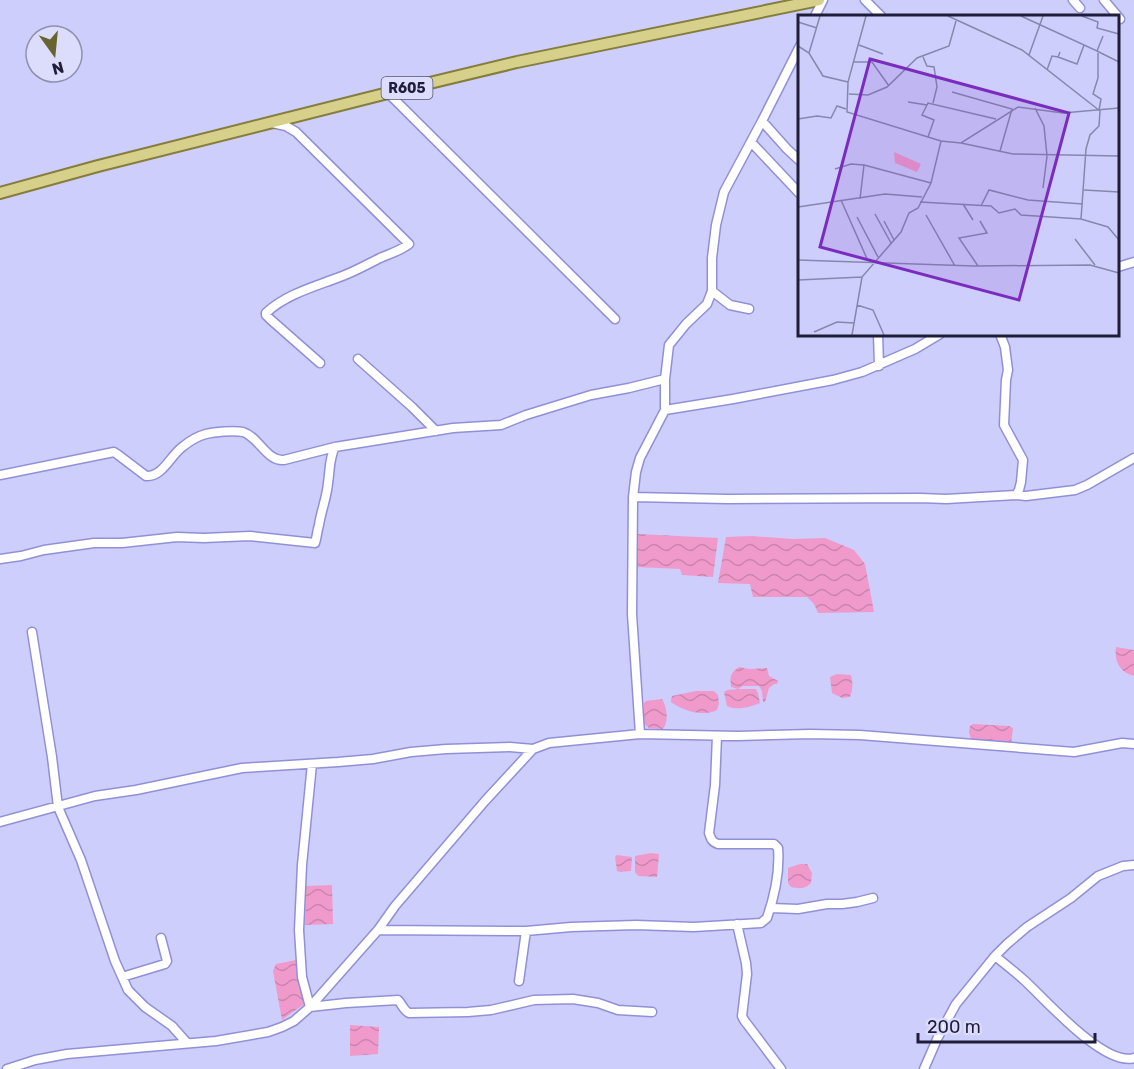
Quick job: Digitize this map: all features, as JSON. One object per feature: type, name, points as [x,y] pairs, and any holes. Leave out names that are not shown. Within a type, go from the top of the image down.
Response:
[{"type":"main road","name":"R605","points":[[0,193],[269,122],[517,62],[821,0]]},
{"type":"street","points":[[815,15],[821,0]]},
{"type":"street","points":[[865,0],[880,15]]},
{"type":"street","points":[[1073,0],[1080,8]]},
{"type":"street","points":[[1104,0],[1117,15]]},
{"type":"street","points":[[640,734],[632,614],[633,497],[636,472],[640,458],[665,410],[665,379],[669,345],[686,324],[707,304],[712,291],[712,258],[716,225],[724,192],[798,50]]},
{"type":"street","points":[[388,93],[615,319]]},
{"type":"street","points":[[762,121],[798,159]]},
{"type":"street","points":[[269,122],[286,126],[296,132],[409,244],[338,278],[297,294],[266,313],[320,363]]},
{"type":"street","points":[[751,142],[798,192]]},
{"type":"street","points":[[1119,267],[1134,262]]},
{"type":"street","points":[[712,291],[730,305],[749,309]]},
{"type":"street","points":[[878,336],[879,366]]},
{"type":"street","points":[[665,410],[833,380],[879,366],[915,350],[937,336]]},
{"type":"street","points":[[1001,336],[1005,347],[1008,370],[1004,425],[1023,460],[1021,483],[1016,495]]},
{"type":"street","points":[[358,359],[412,406],[436,431]]},
{"type":"street","points":[[0,475],[114,452],[146,476],[150,476],[165,467],[182,447],[192,441],[205,435],[232,431],[244,432],[278,461],[335,447],[436,431],[501,425],[591,395],[665,379]]},
{"type":"street","points":[[0,559],[94,543],[122,543],[177,537],[250,536],[315,543],[328,484],[329,466],[335,447]]},
{"type":"street","points":[[633,497],[946,499],[1026,496],[1074,490],[1134,458]]},
{"type":"street","points":[[32,632],[58,807],[81,860],[115,961],[129,990],[153,1014],[172,1026],[187,1043]]},
{"type":"street","points":[[0,822],[95,796],[242,768],[361,760],[446,749],[510,747],[533,749],[549,743],[640,734],[860,735],[1074,752],[1122,743],[1134,744]]},
{"type":"street","points":[[378,930],[526,931],[570,927],[636,925],[694,927],[760,923],[767,918],[771,908],[779,863],[778,848],[774,844],[718,844],[712,842],[709,833],[715,785],[717,736]]},
{"type":"street","points":[[7,1069],[35,1060],[67,1054],[216,1041],[268,1032],[294,1021],[310,1007],[378,930],[395,906],[533,749]]},
{"type":"street","points":[[310,1007],[302,977],[299,930],[302,864],[312,764]]},
{"type":"street","points":[[924,1069],[956,1004],[995,956],[1027,927],[1071,898],[1098,876],[1123,866],[1134,865]]},
{"type":"street","points":[[771,908],[798,909],[873,898]]},
{"type":"street","points":[[737,924],[747,974],[742,1016],[781,1069]]},
{"type":"street","points":[[519,981],[526,931]]},
{"type":"street","points":[[122,977],[165,964],[167,961],[161,938]]},
{"type":"street","points":[[995,956],[1099,1047],[1120,1058],[1128,1060],[1134,1058]]},
{"type":"street","points":[[310,1007],[398,1000],[409,1013],[447,1014],[491,1010],[534,1000],[573,999],[618,1010],[652,1012]]},
{"type":"water","points":[[638,534],[718,538],[713,577],[682,575],[680,569],[636,567]]},
{"type":"water","points":[[726,537],[793,539],[825,538],[854,550],[865,564],[874,612],[818,613],[814,604],[807,597],[753,597],[750,584],[718,583]]},
{"type":"water","points":[[1116,647],[1134,650],[1134,676],[1119,666]]},
{"type":"water","points":[[739,667],[767,668],[769,676],[778,681],[769,688],[765,702],[763,702],[759,686],[743,686],[738,689],[731,687],[731,676]]},
{"type":"water","points":[[837,674],[851,675],[850,697],[842,698],[832,693],[830,677]]},
{"type":"water","points":[[756,689],[760,703],[739,708],[727,706],[724,692]]},
{"type":"water","points":[[696,691],[714,691],[718,695],[717,710],[706,713],[693,712],[671,702],[672,696]]},
{"type":"water","points":[[662,699],[667,714],[665,726],[663,729],[649,728],[644,724],[644,703]]},
{"type":"water","points":[[973,724],[1013,728],[1011,744],[971,739],[969,732]]},
{"type":"water","points":[[659,854],[657,877],[638,876],[635,872],[635,856]]},
{"type":"water","points":[[617,855],[632,857],[631,871],[617,871],[615,857]]},
{"type":"water","points":[[807,864],[812,873],[811,883],[802,888],[791,887],[788,883],[788,868]]},
{"type":"water","points":[[332,885],[333,924],[305,925],[306,886]]},
{"type":"water","points":[[296,960],[304,1004],[282,1020],[273,971],[276,964]]},
{"type":"water","points":[[350,1025],[379,1027],[378,1054],[350,1056]]}]
